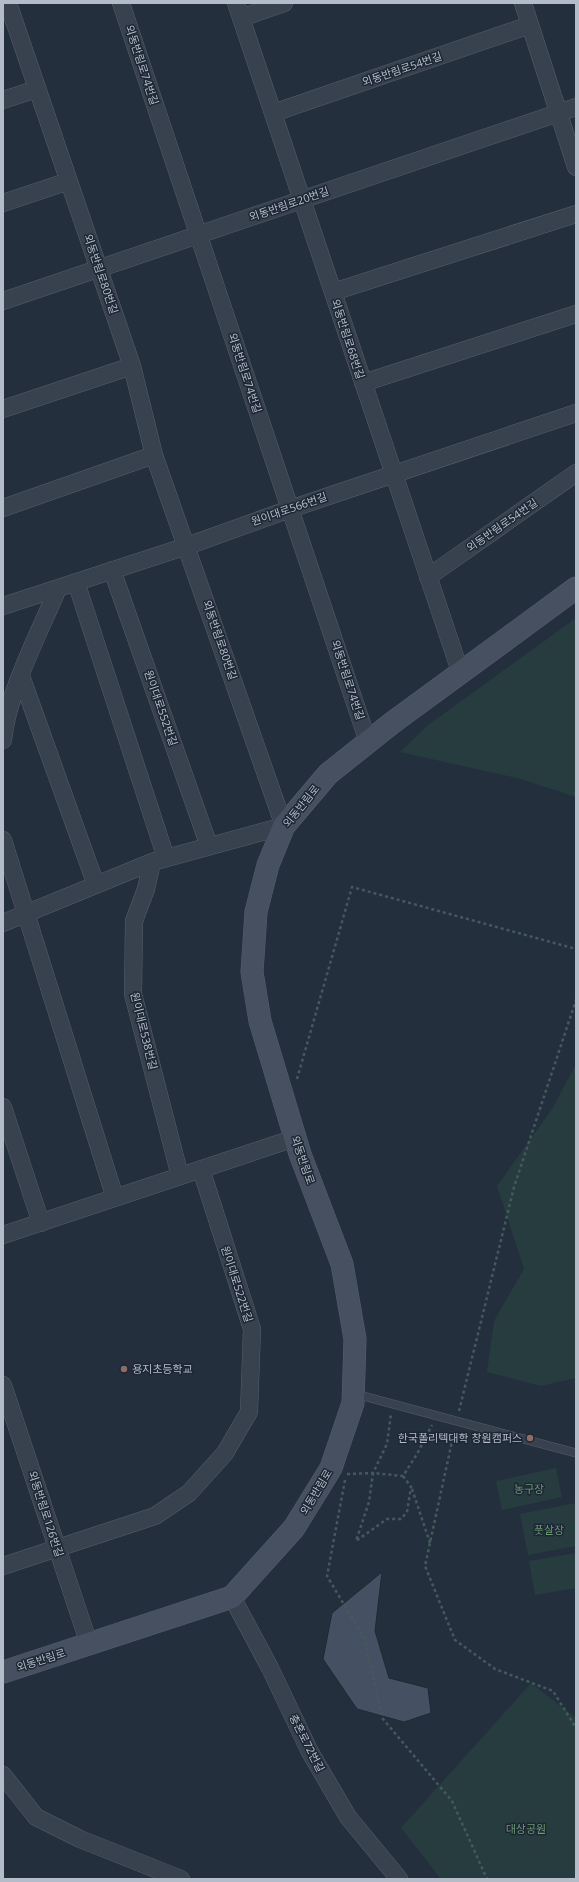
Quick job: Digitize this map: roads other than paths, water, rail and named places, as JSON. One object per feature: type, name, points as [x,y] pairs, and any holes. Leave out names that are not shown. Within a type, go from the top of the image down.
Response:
[{"type":"main road","name":"외동반림로","points":[[3,1672],[232,1597],[294,1528],[331,1468],[352,1403],[356,1339],[342,1264],[295,1138],[260,1021],[252,972],[256,912],[268,865],[284,826],[328,774],[368,742],[576,588]]},
{"type":"street","name":"외동반림로80번길","points":[[8,3],[132,366],[154,455],[284,826]]},
{"type":"street","name":"외동반림로74번길","points":[[122,3],[368,742]]},
{"type":"street","points":[[238,10],[284,3]]},
{"type":"street","points":[[523,3],[576,167]]},
{"type":"street","name":"외동반림로68번길","points":[[238,10],[461,674]]},
{"type":"street","name":"외동반림로54번길","points":[[273,114],[530,25]]},
{"type":"street","points":[[3,100],[37,89]]},
{"type":"street","name":"외동반림로20번길","points":[[3,301],[576,107]]},
{"type":"street","points":[[3,204],[69,181]]},
{"type":"street","points":[[333,292],[576,214]]},
{"type":"street","points":[[363,383],[576,314]]},
{"type":"street","points":[[3,409],[132,366]]},
{"type":"street","name":"원이대로566번길","points":[[3,606],[187,546],[290,508],[576,413]]},
{"type":"street","points":[[3,508],[154,455]]},
{"type":"street","name":"외동반림로54번길","points":[[428,577],[576,473]]},
{"type":"street","name":"원이대로552번길","points":[[112,570],[209,846]]},
{"type":"street","points":[[76,582],[159,860]]},
{"type":"street","points":[[3,740],[5,723],[21,676],[58,588]]},
{"type":"street","points":[[21,676],[96,885]]},
{"type":"street","points":[[3,923],[159,860],[284,826]]},
{"type":"street","points":[[3,840],[115,1198]]},
{"type":"street","name":"원이대로538번길","points":[[159,860],[134,921],[133,994],[180,1176]]},
{"type":"street","points":[[3,1108],[41,1222]]},
{"type":"street","points":[[3,1235],[295,1138]]},
{"type":"street","name":"원이대로522번길","points":[[3,1566],[155,1516],[189,1493],[225,1453],[249,1412],[252,1329],[201,1169]]},
{"type":"street","name":"외동반림로126번길","points":[[3,1385],[88,1644]]},
{"type":"street","name":"충혼로72번길","points":[[232,1597],[270,1668],[310,1752],[348,1818],[399,1879]]},
{"type":"street","points":[[3,1776],[36,1817],[80,1839],[181,1879]]},
{"type":"lane","points":[[363,1396],[576,1453]]},
{"type":"place","name":"용지초등학교","points":[[124,1369]]},
{"type":"place","name":"한국폴리텍대학 창원캠퍼스","points":[[530,1438]]},
{"type":"park label","name":"농구장","points":[[529,1489]]},
{"type":"park label","name":"풋살장","points":[[549,1530]]},
{"type":"park label","name":"대상공원","points":[[526,1829]]}]
